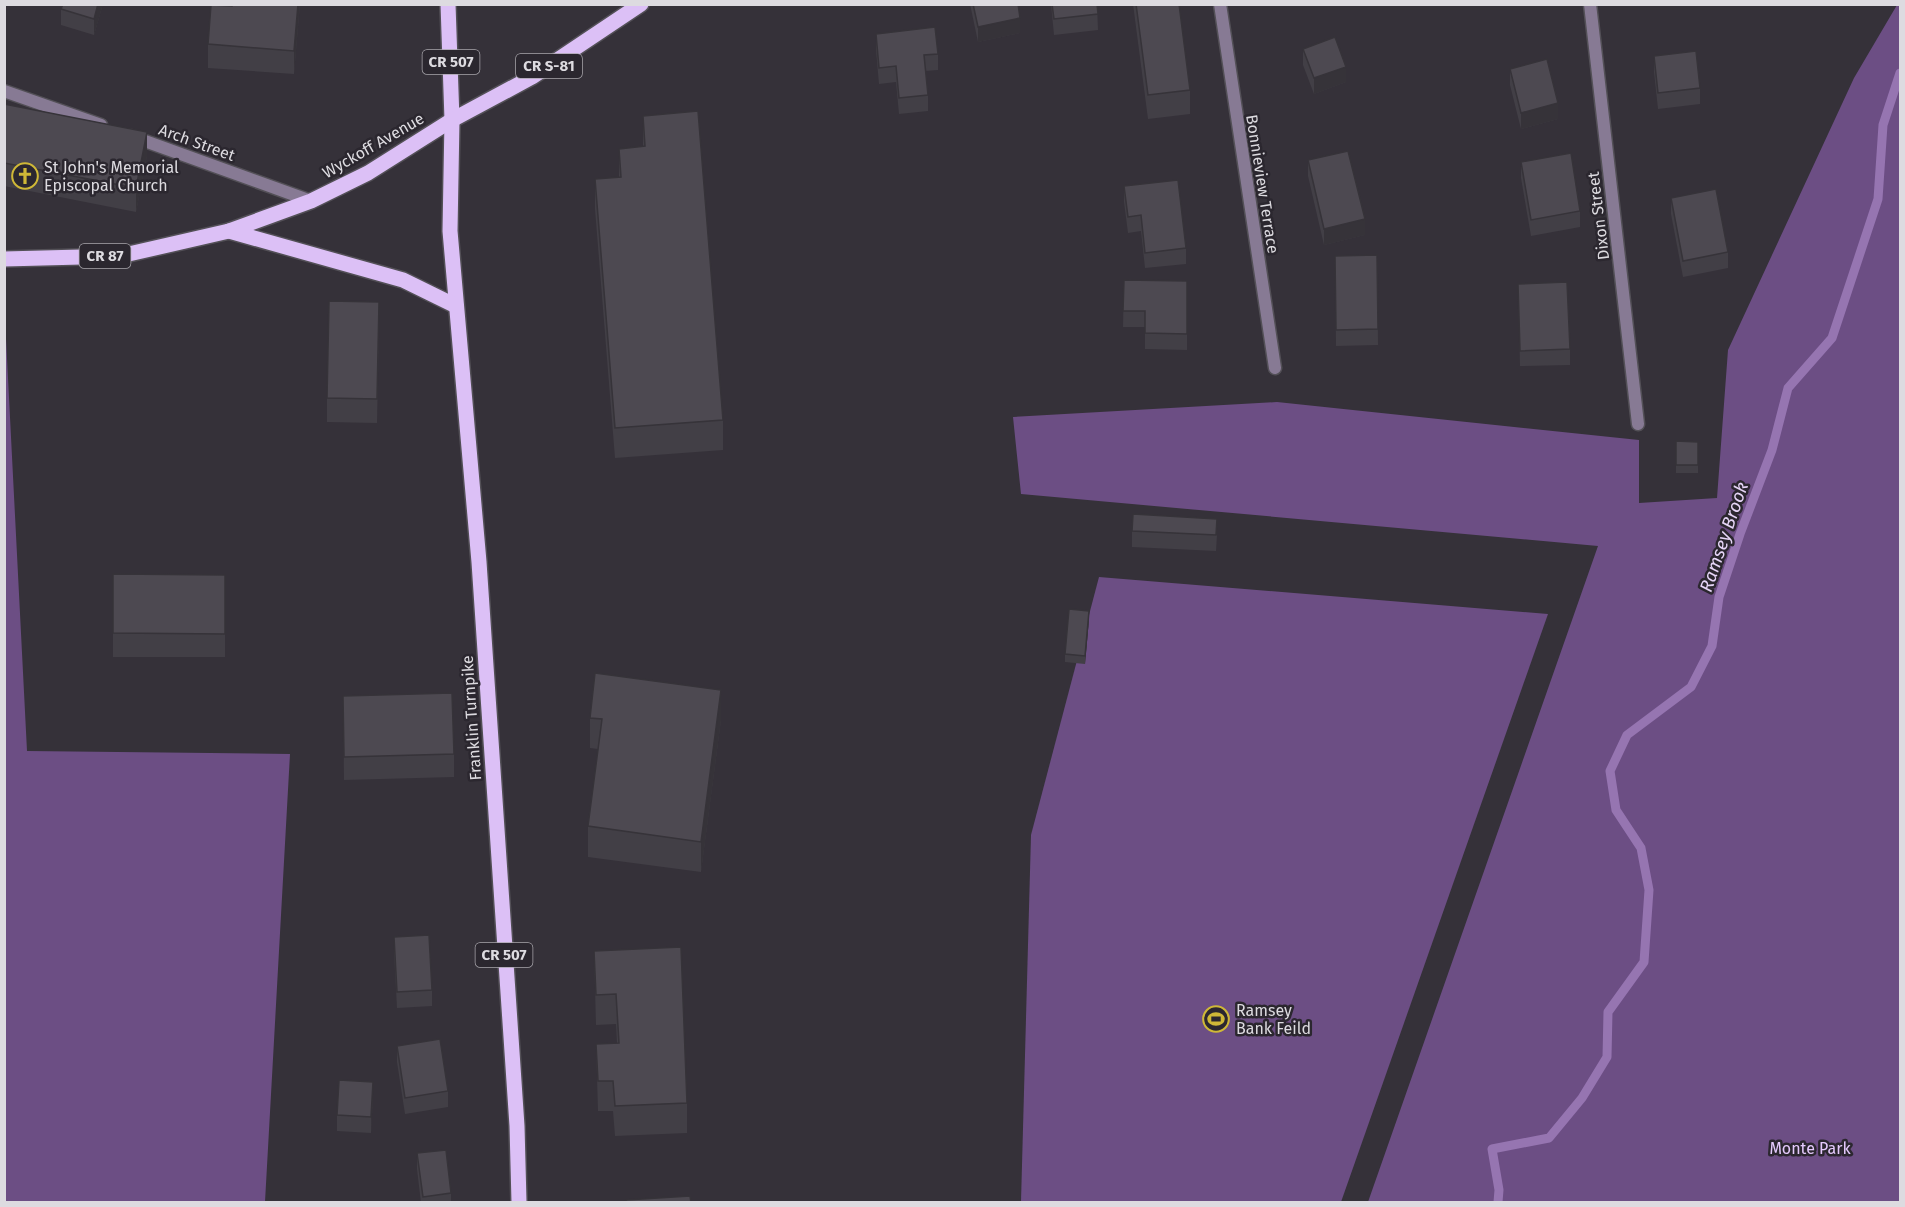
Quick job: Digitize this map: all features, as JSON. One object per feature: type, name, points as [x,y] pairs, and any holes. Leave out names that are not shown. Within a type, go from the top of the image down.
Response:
[{"type":"main road","name":"CR 507","points":[[448,4],[452,120]]},
{"type":"main road","name":"CR S-81","points":[[452,120],[532,77],[641,4]]},
{"type":"main road","name":"Wyckoff Avenue","points":[[229,231],[311,201],[368,172],[452,120]]},
{"type":"main road","name":"Franklin Turnpike","points":[[452,120],[450,231],[479,562],[517,1126],[519,1203]]},
{"type":"main road","name":"CR 87","points":[[4,259],[120,256],[229,231]]},
{"type":"main road","points":[[229,231],[403,280],[456,306]]},
{"type":"street","name":"Bonnieview Terrace","points":[[1220,4],[1275,368]]},
{"type":"street","name":"Dixon Street","points":[[1590,4],[1638,424]]},
{"type":"street","name":"Arch Street","points":[[4,91],[311,201]]},
{"type":"green space","name":"Monte Park","points":[[1897,5],[1900,5],[1900,1202],[1368,1202],[1598,546],[1021,494],[1013,417],[1277,402],[1639,440],[1639,503],[1717,498],[1728,350],[1854,78]]},
{"type":"green space","points":[[5,319],[27,751],[290,754],[265,1202],[5,1202]]},
{"type":"green space","name":"Ramsey Bank Feild","points":[[1099,577],[1548,614],[1341,1202],[1021,1202],[1031,835]]},
{"type":"building","points":[[63,4],[98,4],[94,19],[61,9]]},
{"type":"building","points":[[232,4],[298,4],[294,51],[208,44],[211,5],[232,6]]},
{"type":"building","points":[[973,4],[1018,4],[1020,18],[978,27]]},
{"type":"building","points":[[1052,4],[1097,4],[1098,14],[1054,19]]},
{"type":"building","points":[[1136,4],[1179,4],[1190,90],[1148,95]]},
{"type":"building","points":[[935,27],[938,54],[924,55],[928,95],[899,98],[896,66],[879,68],[876,34]]},
{"type":"building","points":[[1335,37],[1346,67],[1314,78],[1303,49]]},
{"type":"building","points":[[1696,51],[1700,88],[1658,93],[1654,56]]},
{"type":"building","points":[[1547,59],[1558,103],[1521,113],[1510,69]]},
{"type":"building","points":[[4,104],[147,132],[136,188],[4,163]]},
{"type":"building","points":[[698,111],[723,420],[615,428],[595,179],[621,177],[619,149],[645,146],[643,116]]},
{"type":"building","points":[[1348,151],[1365,219],[1324,229],[1308,160]]},
{"type":"building","points":[[1571,153],[1580,211],[1531,220],[1521,162]]},
{"type":"building","points":[[1178,180],[1186,248],[1145,253],[1141,215],[1128,217],[1124,186]]},
{"type":"building","points":[[1716,189],[1728,252],[1683,261],[1671,198]]},
{"type":"building","points":[[1377,255],[1378,329],[1336,330],[1335,256]]},
{"type":"building","points":[[1124,280],[1187,281],[1187,334],[1145,333],[1145,311],[1123,311]]},
{"type":"building","points":[[1567,282],[1570,349],[1520,351],[1518,284]]},
{"type":"building","points":[[329,301],[379,302],[377,399],[327,398]]},
{"type":"building","points":[[1676,441],[1698,442],[1698,465],[1676,465]]},
{"type":"building","points":[[1133,514],[1217,519],[1216,535],[1132,531]]},
{"type":"building","points":[[113,574],[225,575],[225,634],[113,633]]},
{"type":"building","points":[[1069,609],[1089,611],[1085,656],[1065,654]]},
{"type":"building","points":[[595,673],[721,690],[701,842],[588,826],[602,719],[590,718]]},
{"type":"building","points":[[452,693],[454,754],[344,757],[343,696]]},
{"type":"building","points":[[429,935],[432,990],[397,992],[394,937]]},
{"type":"building","points":[[681,947],[687,1103],[615,1106],[613,1081],[598,1081],[596,1044],[619,1043],[616,994],[596,995],[594,951]]},
{"type":"building","points":[[440,1039],[448,1091],[405,1098],[397,1046]]},
{"type":"building","points":[[339,1080],[373,1082],[371,1117],[337,1115]]},
{"type":"building","points":[[446,1150],[451,1193],[423,1197],[417,1153]]},
{"type":"building","points":[[690,1196],[691,1203],[627,1203],[626,1200]]},
{"type":"waterway","name":"Ramsey Brook","points":[[1498,1202],[1499,1190],[1492,1149],[1549,1138],[1582,1098],[1607,1057],[1608,1012],[1644,962],[1649,890],[1641,848],[1616,810],[1610,771],[1627,735],[1691,687],[1712,646],[1719,597],[1772,450],[1788,388],[1832,338],[1878,199],[1883,125],[1900,73]]},
{"type":"place","name":"St John's Memorial Episcopal Church","points":[[25,176]]},
{"type":"place","name":"Ramsey Bank Feild","points":[[1216,1019]]}]
